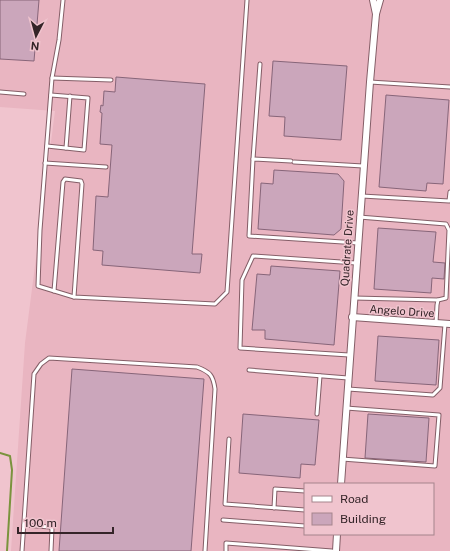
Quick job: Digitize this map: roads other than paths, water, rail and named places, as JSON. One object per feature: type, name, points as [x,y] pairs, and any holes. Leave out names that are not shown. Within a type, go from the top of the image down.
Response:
[{"type":"street","name":"Quadrate Drive","points":[[373,0],[376,14]]},
{"type":"street","name":"Quadrate Drive","points":[[340,483],[363,166],[376,14],[380,0]]},
{"type":"street","name":"Angelo Drive","points":[[352,317],[448,324]]},
{"type":"street","points":[[336,551],[337,535]]},
{"type":"lane","points":[[63,0],[59,40],[52,78],[40,230],[38,286],[74,297],[215,304],[227,292],[247,0]]},
{"type":"lane","points":[[260,64],[249,236],[358,243]]},
{"type":"lane","points":[[52,78],[111,80]]},
{"type":"lane","points":[[370,82],[450,87]]},
{"type":"lane","points":[[0,92],[24,94]]},
{"type":"lane","points":[[47,146],[84,150],[88,98],[51,94]]},
{"type":"lane","points":[[66,148],[70,96]]},
{"type":"lane","points":[[253,159],[363,166]]},
{"type":"lane","points":[[45,163],[106,167]]},
{"type":"lane","points":[[54,291],[63,182],[65,179],[81,181],[74,297]]},
{"type":"lane","points":[[361,196],[449,201],[450,192]]},
{"type":"lane","points":[[353,298],[438,300],[446,298],[449,230],[446,224],[360,217]]},
{"type":"lane","points":[[349,355],[240,348],[242,280],[253,256],[356,263]]},
{"type":"lane","points":[[436,323],[438,300]]},
{"type":"lane","points":[[347,388],[433,394],[440,388],[448,324]]},
{"type":"lane","points":[[22,551],[34,374],[40,364],[49,358],[197,367],[207,370],[214,378],[215,389],[205,551]]},
{"type":"lane","points":[[249,370],[348,378]]},
{"type":"lane","points":[[317,414],[320,376]]},
{"type":"lane","points":[[342,459],[435,466],[439,415],[346,408]]},
{"type":"lane","points":[[229,439],[225,504],[304,510]]},
{"type":"lane","points":[[274,508],[275,489],[304,491]]},
{"type":"lane","points":[[223,520],[304,526]]},
{"type":"lane","points":[[24,525],[50,527],[52,529],[50,551]]},
{"type":"lane","points":[[226,551],[226,543],[332,551]]},
{"type":"waterway","points":[[0,453],[10,456],[12,470],[7,551]]}]
